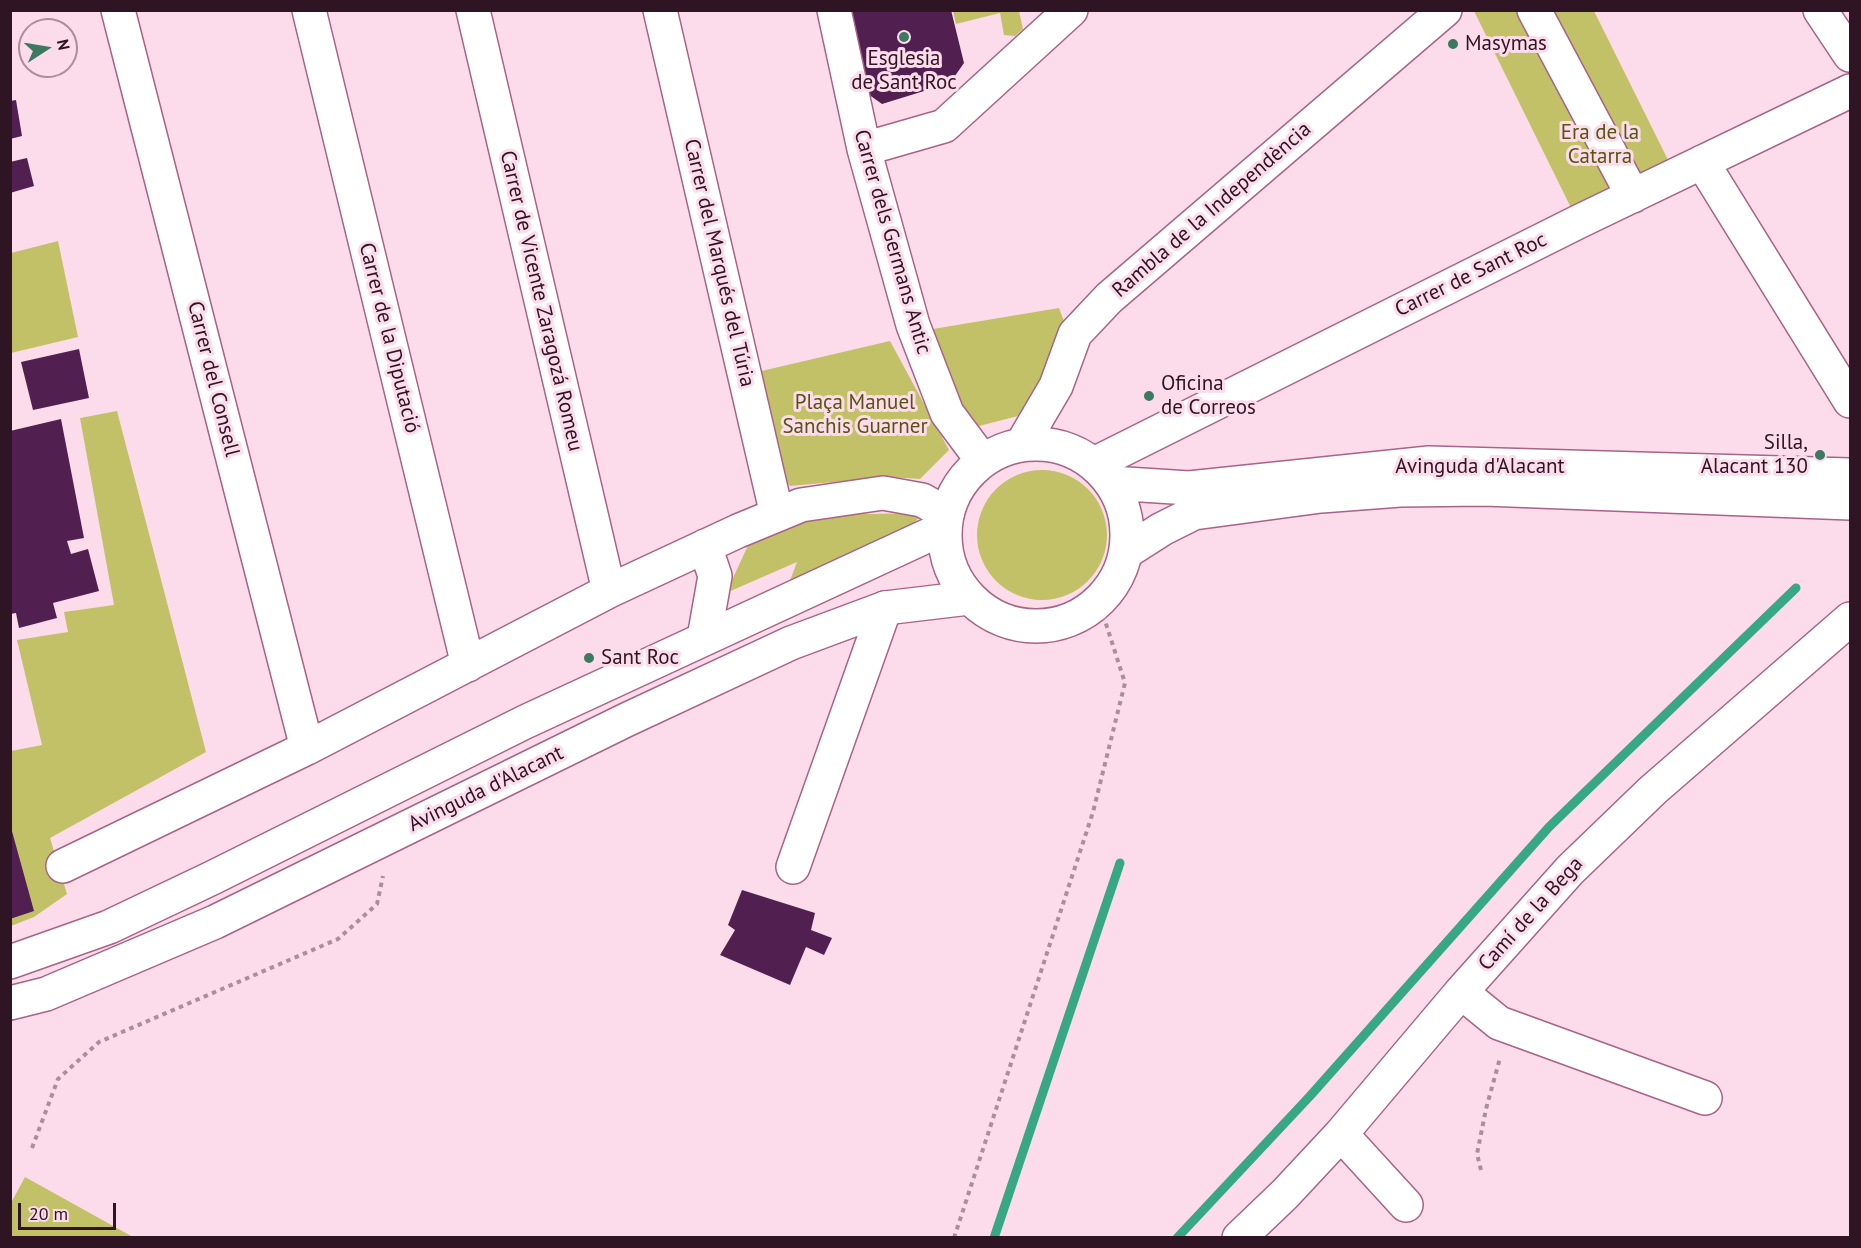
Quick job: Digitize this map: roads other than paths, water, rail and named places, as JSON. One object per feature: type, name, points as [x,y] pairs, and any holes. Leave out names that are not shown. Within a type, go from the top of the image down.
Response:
[{"type":"street","name":"Carrer del Consell","points":[[118,10],[307,748]]},
{"type":"street","name":"Carrer de la Diputació","points":[[309,10],[468,665]]},
{"type":"street","name":"Carrer de Vicente Zaragozá Romeu","points":[[473,10],[609,591]]},
{"type":"street","name":"Carrer del Marqués del Túria","points":[[660,10],[777,515]]},
{"type":"street","name":"Carrer dels Germans Antic","points":[[834,10],[864,149],[913,325],[947,413],[982,460]]},
{"type":"street","points":[[864,149],[944,126],[1071,10]]},
{"type":"street","name":"Rambla de la Independència","points":[[1023,444],[1056,386],[1075,334],[1109,298],[1445,10]]},
{"type":"street","points":[[1534,10],[1633,196]]},
{"type":"street","points":[[1820,10],[1851,55]]},
{"type":"street","name":"Carrer de Sant Roc","points":[[1102,473],[1633,196],[1851,91]]},
{"type":"street","points":[[1702,162],[1851,401]]},
{"type":"street","points":[[1023,444],[1048,444],[1072,451],[1102,473],[1122,504],[1127,528],[1126,552],[1116,579],[1099,602],[1076,618],[1048,626],[1019,626],[992,616],[969,598],[955,578],[946,554],[945,521],[954,493],[966,475],[982,460],[1001,450],[1023,444]]},
{"type":"street","name":"Avinguda d'Alacant","points":[[1102,473],[1189,488],[1429,463],[1851,475]]},
{"type":"street","name":"Avinguda d'Alacant","points":[[1126,552],[1162,529],[1194,513],[1321,496],[1400,490],[1485,489],[1851,503]]},
{"type":"street","points":[[63,866],[307,748],[609,591],[705,546],[801,505],[883,493],[922,500],[945,521]]},
{"type":"street","name":"Avinguda d'Alacant","points":[[10,962],[109,927],[515,727],[945,521]]},
{"type":"street","points":[[704,638],[715,576],[705,546]]},
{"type":"street","name":"Avinguda d'Alacant","points":[[10,1003],[46,994],[215,922],[626,720],[791,643],[885,608],[969,598]]},
{"type":"street","points":[[793,867],[885,608]]},
{"type":"street","name":"Camí de la Bega","points":[[1239,1238],[1285,1194],[1341,1134],[1461,992],[1570,870],[1653,790],[1851,619]]},
{"type":"street","points":[[1461,992],[1499,1023],[1705,1098]]},
{"type":"street","points":[[1341,1134],[1406,1204]]},
{"type":"waterway","points":[[1177,1238],[1310,1096],[1549,827],[1796,588]]},
{"type":"waterway","points":[[994,1238],[1120,863]]},
{"type":"place","name":"Esglesia de Sant Roc","points":[[904,37]]},
{"type":"place","name":"Masymas","points":[[1453,44]]},
{"type":"place","name":"Oficina de Correos","points":[[1149,396]]},
{"type":"place","name":"Silla, Alacant 130","points":[[1820,455]]},
{"type":"place","name":"Sant Roc","points":[[589,658]]},
{"type":"park label","name":"Era de la Catarra","points":[[1600,145]]},
{"type":"park label","name":"Plaça Manuel Sanchis Guarner","points":[[855,415]]}]
